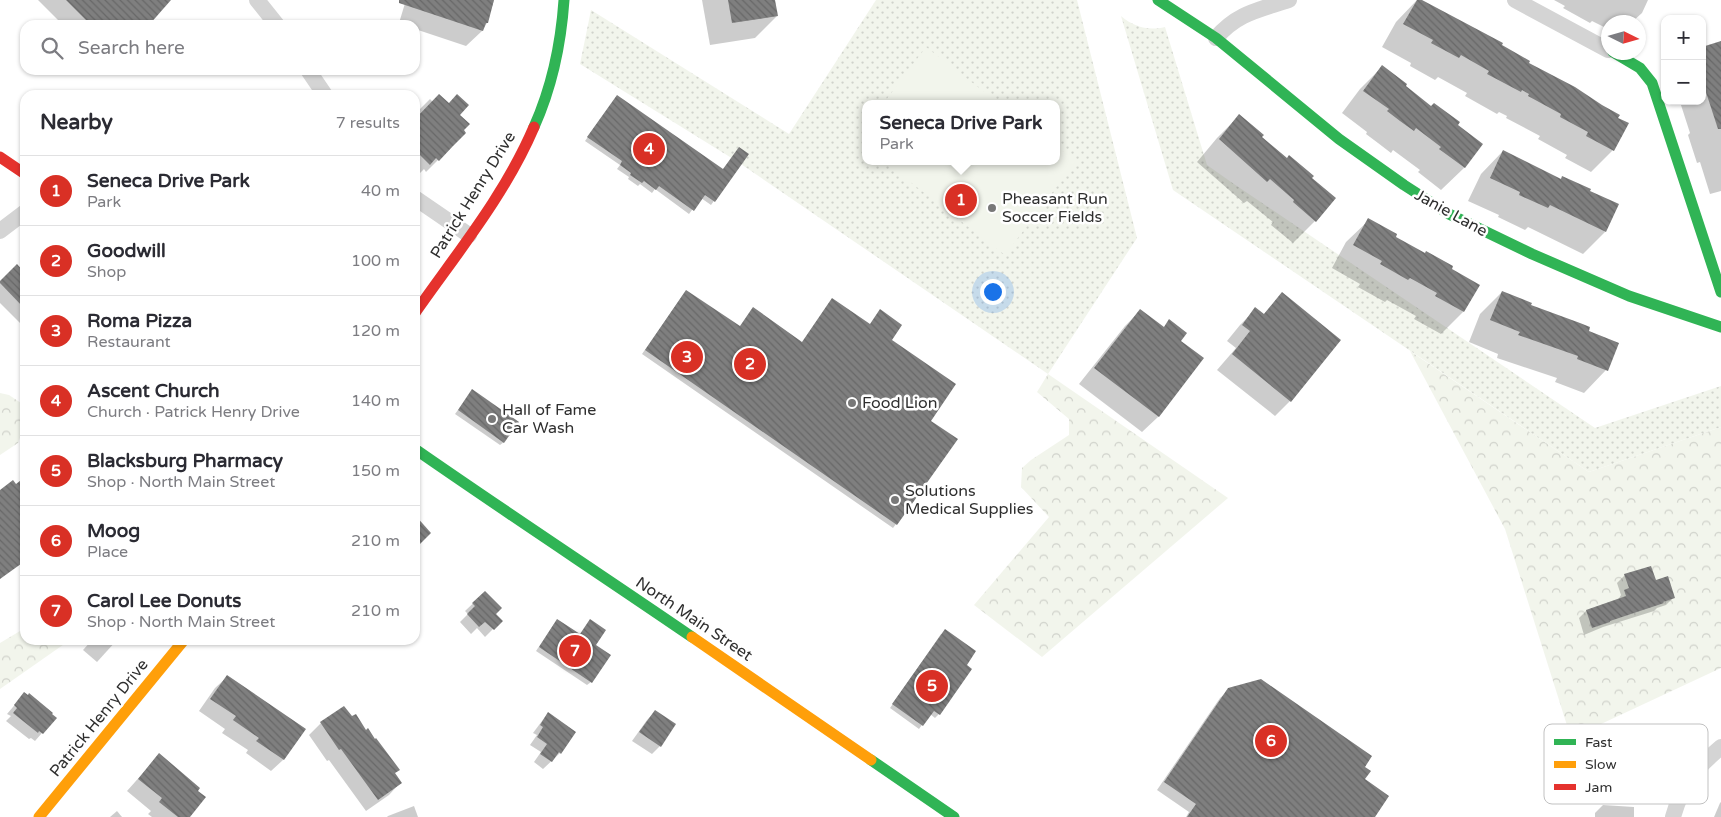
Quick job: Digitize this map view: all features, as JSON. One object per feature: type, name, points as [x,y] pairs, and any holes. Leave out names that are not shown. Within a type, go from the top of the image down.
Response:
[{"type":"main road","name":"Patrick Henry Drive","points":[[420,306],[512,170],[530,136],[546,91],[555,58],[564,0]]},
{"type":"main road","name":"Janie Lane","points":[[1158,0],[1216,38],[1338,139],[1396,180],[1449,214],[1532,254],[1629,296],[1721,327]]},
{"type":"main road","points":[[1628,60],[1646,73],[1652,83],[1721,292]]},
{"type":"main road","points":[[0,156],[20,170]]},
{"type":"main road","name":"North Main Street","points":[[420,452],[954,817]]},
{"type":"main road","name":"Patrick Henry Drive","points":[[39,817],[180,645]]},
{"type":"street","points":[[257,0],[272,20]]},
{"type":"street","points":[[1216,38],[1240,16],[1289,0]]},
{"type":"street","points":[[1515,0],[1601,46]]},
{"type":"street","points":[[311,75],[322,90]]},
{"type":"street","points":[[420,201],[469,235]]},
{"type":"street","points":[[0,231],[20,216]]},
{"type":"street","points":[[1708,758],[1721,747]]},
{"type":"street","points":[[1673,817],[1677,804]]},
{"type":"green space","points":[[876,0],[1077,0],[1137,238],[1048,374],[738,162],[580,64],[591,10],[789,134]]},
{"type":"green space","points":[[1121,16],[1131,23],[1142,27],[1153,29],[1165,27],[1207,165],[1231,182],[1595,428],[1721,386],[1721,427],[1589,472],[1173,190]]},
{"type":"green space","points":[[926,47],[995,100],[886,100]]},
{"type":"green space","name":"Pheasant Run Soccer Fields","points":[[1060,149],[1076,161],[1005,255],[888,165],[1060,165]]},
{"type":"green space","points":[[1410,351],[1589,472],[1721,427],[1721,668],[1601,724],[1567,724],[1505,529]]},
{"type":"green space","points":[[1048,374],[1228,498],[1042,657],[974,605],[1049,517],[1021,487],[1022,468],[1069,435],[1069,419],[1037,392]]},
{"type":"green space","points":[[0,393],[9,395],[20,402],[20,438],[18,443],[0,455]]},
{"type":"green space","points":[[20,631],[20,645],[63,645],[0,689],[0,643]]},
{"type":"building","points":[[66,0],[171,0],[153,20],[86,20]]},
{"type":"building","points":[[399,0],[494,0],[488,23],[486,23],[483,31],[399,3]]},
{"type":"building","points":[[728,0],[775,0],[778,16],[732,23]]},
{"type":"building","points":[[1417,0],[1422,0],[1503,43],[1502,45],[1530,61],[1529,63],[1575,87],[1620,115],[1618,118],[1629,123],[1614,151],[1586,136],[1588,132],[1560,117],[1561,114],[1528,96],[1529,94],[1522,90],[1521,92],[1487,74],[1489,71],[1461,55],[1459,58],[1431,43],[1433,40],[1403,24]]},
{"type":"building","points":[[1721,41],[1721,129],[1718,129],[1706,92],[1706,46]]},
{"type":"building","points":[[1382,65],[1431,106],[1434,103],[1460,122],[1458,125],[1483,144],[1465,168],[1439,149],[1441,147],[1416,128],[1414,131],[1387,111],[1389,109],[1363,91]]},
{"type":"building","points":[[439,94],[449,103],[457,94],[469,105],[460,115],[470,124],[464,130],[466,133],[439,161],[436,158],[430,165],[420,155],[420,114]]},
{"type":"building","points":[[617,95],[723,169],[739,147],[749,154],[715,202],[705,195],[694,211],[659,186],[656,190],[644,181],[642,183],[630,175],[631,173],[620,165],[622,161],[587,137]]},
{"type":"building","points":[[1239,114],[1264,135],[1262,137],[1287,158],[1289,155],[1336,198],[1316,222],[1270,179],[1267,182],[1219,139]]},
{"type":"building","points":[[1503,150],[1561,179],[1562,176],[1619,204],[1606,232],[1550,205],[1548,208],[1519,195],[1520,192],[1490,178]]},
{"type":"building","points":[[1368,218],[1397,234],[1396,237],[1453,266],[1452,269],[1480,285],[1464,312],[1435,296],[1437,293],[1410,278],[1408,280],[1380,264],[1382,261],[1353,245]]},
{"type":"building","points":[[17,264],[20,267],[20,304],[0,283]]},
{"type":"building","name":"Food Lion","points":[[686,290],[740,326],[753,307],[802,342],[832,298],[870,324],[880,309],[902,325],[892,340],[956,384],[931,421],[958,439],[897,525],[645,350]]},
{"type":"building","points":[[1502,291],[1532,303],[1531,305],[1590,327],[1589,331],[1619,343],[1608,371],[1577,359],[1578,356],[1518,335],[1520,332],[1490,320]]},
{"type":"building","points":[[1282,292],[1341,340],[1291,402],[1232,354],[1250,331],[1242,325],[1255,307],[1264,314]]},
{"type":"building","points":[[1140,309],[1164,327],[1169,319],[1187,333],[1181,341],[1204,358],[1159,417],[1094,368]]},
{"type":"building","name":"Hall of Fame Car Wash","points":[[472,389],[519,422],[504,443],[458,410]]},
{"type":"building","points":[[13,480],[16,484],[20,481],[20,565],[0,579],[0,490]]},
{"type":"building","points":[[420,521],[431,533],[420,544]]},
{"type":"building","points":[[1651,566],[1656,580],[1668,576],[1675,598],[1592,628],[1586,610],[1626,596],[1624,590],[1629,588],[1624,574]]},
{"type":"building","points":[[485,591],[502,608],[496,614],[503,621],[494,630],[485,622],[479,627],[467,614],[475,606],[472,603]]},
{"type":"building","points":[[557,619],[580,634],[590,619],[606,630],[596,645],[611,655],[592,683],[539,647]]},
{"type":"building","points":[[945,629],[976,651],[967,665],[972,669],[940,715],[934,711],[923,726],[892,704]]},
{"type":"building","points":[[227,675],[306,729],[284,760],[256,741],[259,738],[233,720],[236,716],[210,699]]},
{"type":"building","points":[[1261,679],[1372,756],[1365,767],[1371,771],[1365,779],[1389,796],[1375,817],[1187,817],[1196,804],[1164,782],[1228,688]]},
{"type":"building","points":[[24,692],[28,695],[29,693],[57,718],[43,734],[39,731],[38,733],[13,713],[17,708],[14,705]]},
{"type":"building","points":[[344,706],[352,716],[356,714],[366,730],[368,728],[400,770],[395,773],[402,783],[378,800],[320,722]]},
{"type":"building","points":[[655,710],[676,724],[661,747],[639,732]]},
{"type":"building","points":[[548,712],[576,732],[561,754],[559,752],[552,762],[540,754],[547,744],[537,737],[543,727],[540,725]]},
{"type":"building","points":[[159,753],[200,788],[198,791],[206,797],[190,817],[178,817],[159,802],[162,798],[138,779]]},
{"type":"traffic: fast","points":[[534,127],[555,65],[561,33],[564,0]]},
{"type":"traffic: fast","points":[[1158,0],[1216,38],[1339,139],[1449,214],[1532,254],[1629,296],[1721,327]]},
{"type":"traffic: fast","points":[[1626,60],[1640,68],[1652,83],[1721,292]]},
{"type":"traffic: fast","points":[[420,452],[692,637]]},
{"type":"traffic: fast","points":[[871,760],[954,817]]},
{"type":"traffic: slow","points":[[692,637],[871,760]]},
{"type":"traffic: slow","points":[[39,817],[180,645]]},
{"type":"traffic: jam","points":[[420,306],[495,200],[534,127]]},
{"type":"traffic: jam","points":[[0,157],[20,171]]},
{"type":"place","name":"Ascent Church","points":[[649,149]]},
{"type":"place","name":"Seneca Drive Park","points":[[961,200]]},
{"type":"place","name":"Pheasant Run Soccer Fields","points":[[992,208]]},
{"type":"place","name":"Roma Pizza","points":[[687,357]]},
{"type":"place","name":"Goodwill","points":[[750,364]]},
{"type":"place","name":"Food Lion","points":[[852,403]]},
{"type":"place","name":"Hall of Fame Car Wash","points":[[492,419]]},
{"type":"place","name":"Solutions Medical Supplies","points":[[895,500]]},
{"type":"place","name":"Carol Lee Donuts","points":[[575,651]]},
{"type":"place","name":"Blacksburg Pharmacy","points":[[932,686]]},
{"type":"place","name":"Moog","points":[[1271,741]]}]
